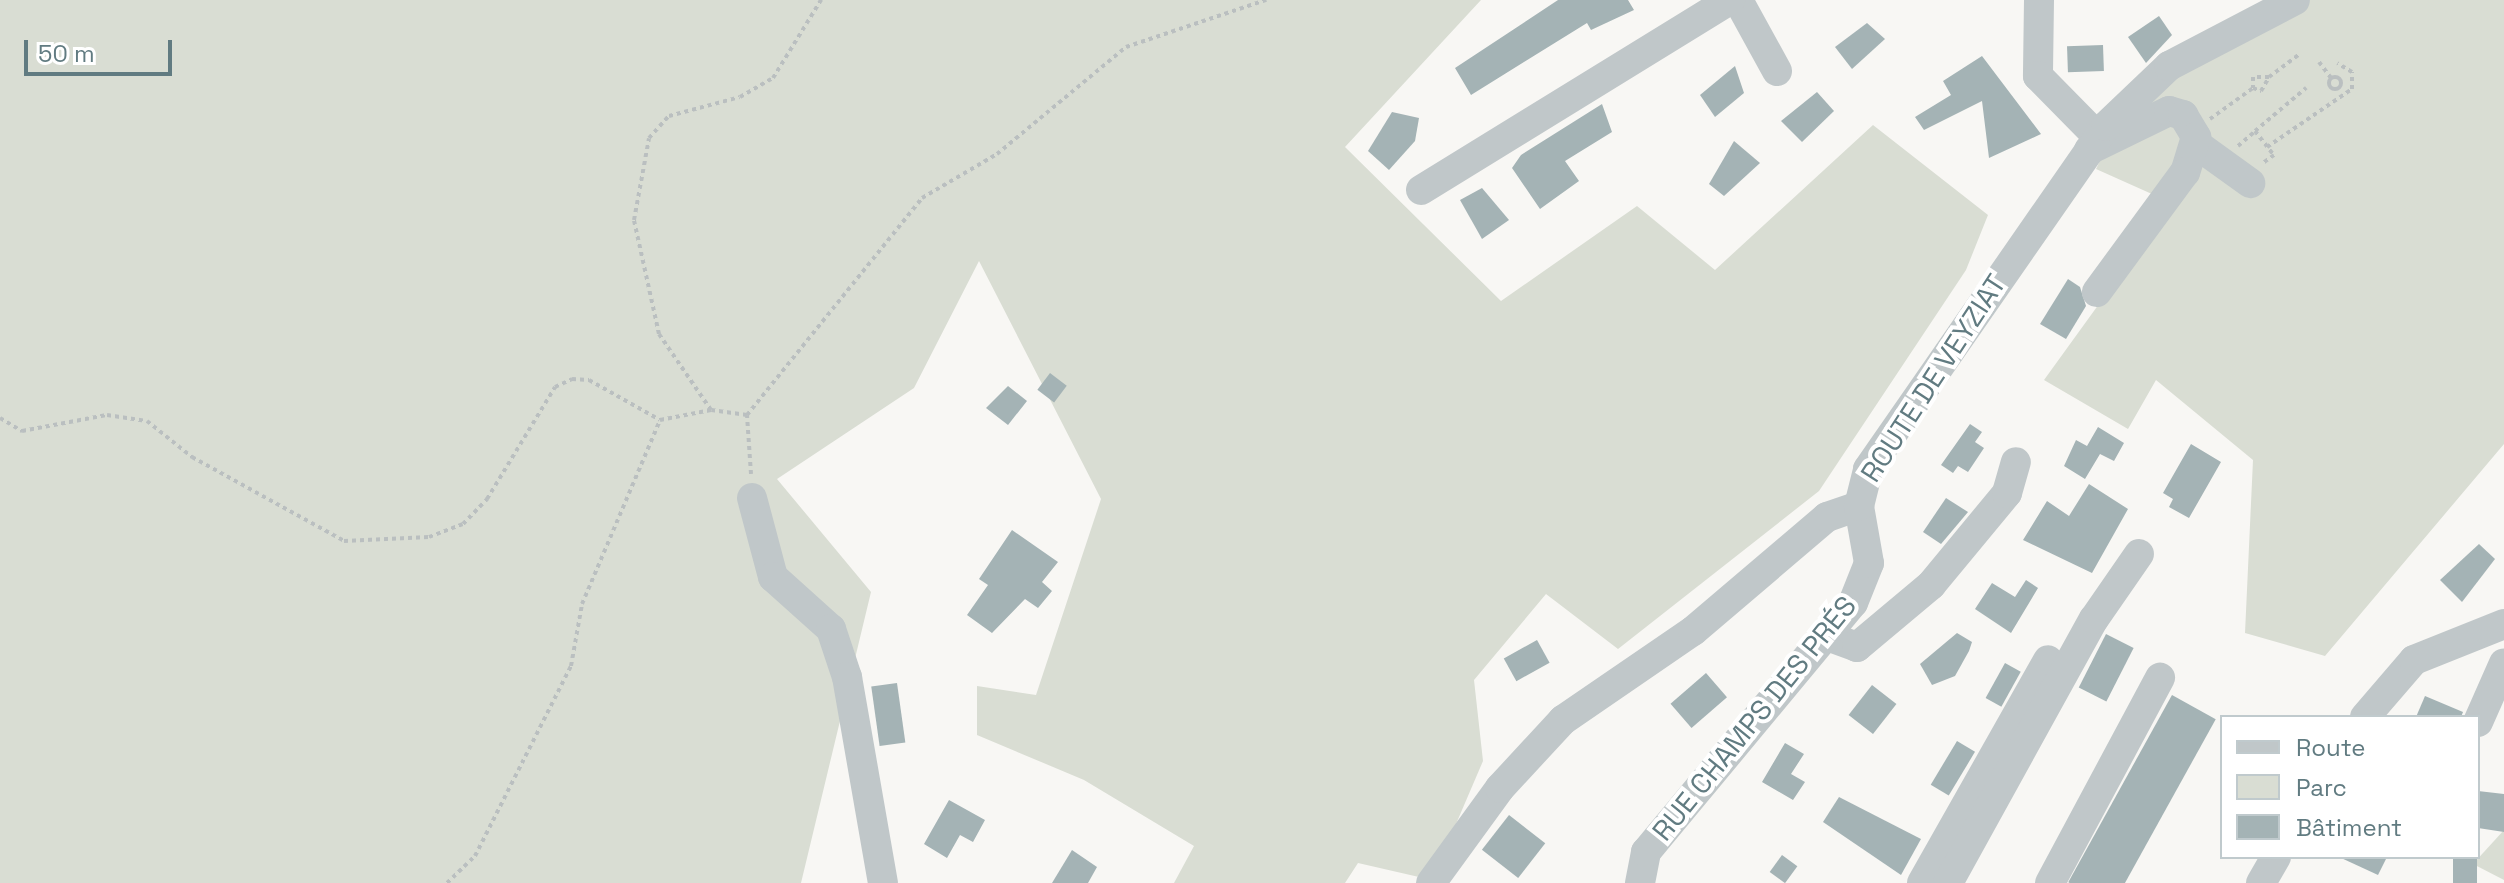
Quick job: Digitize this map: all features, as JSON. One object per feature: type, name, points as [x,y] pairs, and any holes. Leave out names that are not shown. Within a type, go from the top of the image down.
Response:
[{"type":"street","points":[[1421,190],[1730,0]]},
{"type":"street","points":[[1738,0],[1777,71]]},
{"type":"street","points":[[2039,0],[2038,76],[2094,143],[2169,111],[2183,115],[2256,174]]},
{"type":"street","name":"ROUTE DE VEYZIAT","points":[[1431,883],[1500,788],[1563,720],[1693,631],[1827,517],[1859,506],[1868,469],[2094,143],[2169,66],[2295,0]]},
{"type":"street","points":[[2097,292],[2185,172],[2202,133]]},
{"type":"street","points":[[1827,636],[1857,647],[1931,585],[2007,493],[2016,462]]},
{"type":"street","points":[[752,498],[773,577],[831,629],[847,677],[883,883]]},
{"type":"street","name":"RUE CHAMPS DES PRÉS","points":[[1640,883],[1646,852],[1853,603],[1869,563],[1859,506]]},
{"type":"street","points":[[1948,883],[2094,619],[2139,554]]},
{"type":"street","points":[[2367,715],[2414,660],[2500,637]]},
{"type":"street","points":[[1922,883],[2048,660]]},
{"type":"street","points":[[2480,717],[2504,663]]},
{"type":"street","points":[[2050,883],[2160,678]]},
{"type":"street","points":[[2261,883],[2275,859]]},
{"type":"path","points":[[711,410],[659,334],[649,302],[634,220],[649,138],[669,116],[740,97],[773,78],[821,0]]},
{"type":"path","points":[[752,498],[747,415],[922,198],[997,154],[1126,47],[1266,0]]},
{"type":"path","points":[[2253,88],[2261,91],[2269,77],[2300,54]]},
{"type":"path","points":[[2319,62],[2332,79],[2330,86],[2339,88],[2345,96]]},
{"type":"path","points":[[2267,147],[2345,96],[2355,78],[2337,63]]},
{"type":"path","points":[[2247,72],[2253,77],[2269,77]]},
{"type":"path","points":[[2202,133],[2253,88],[2253,77]]},
{"type":"path","points":[[2242,141],[2306,88]]},
{"type":"path","points":[[2255,131],[2274,155],[2256,174]]},
{"type":"path","points":[[0,418],[22,431],[107,415],[147,421],[192,457],[344,541],[429,537],[463,524],[487,499],[555,387],[572,379],[589,380],[660,420],[711,410],[747,415]]},
{"type":"path","points":[[447,883],[475,856],[564,680],[582,604],[660,420]]},
{"type":"green space","points":[[0,0],[1481,0],[1345,147],[1501,301],[1637,206],[1715,270],[1873,125],[1988,215],[1966,270],[1819,491],[1618,649],[1546,594],[1474,680],[1483,761],[1432,880],[1358,863],[1345,883],[1174,883],[1194,846],[1084,780],[977,735],[977,686],[1036,695],[1101,499],[979,261],[914,388],[777,479],[871,592],[801,883],[0,883]]},
{"type":"green space","points":[[2288,0],[2504,0],[2504,444],[2325,656],[2245,633],[2253,460],[2156,380],[2128,429],[2044,380],[2172,203],[2096,169],[2142,75]]},
{"type":"green space","points":[[2504,830],[2504,880],[2473,864]]},
{"type":"building","points":[[1558,0],[1628,0],[1634,10],[1591,30],[1587,23],[1471,95],[1455,68]]},
{"type":"building","points":[[2159,16],[2172,35],[2146,63],[2128,37]]},
{"type":"building","points":[[1867,23],[1885,39],[1852,69],[1835,47]]},
{"type":"building","points":[[2103,45],[2104,71],[2068,72],[2067,46]]},
{"type":"building","points":[[1982,56],[2041,134],[1989,158],[1982,101],[1924,130],[1915,117],[1951,95],[1943,81]]},
{"type":"building","points":[[1735,66],[1744,93],[1715,117],[1700,95]]},
{"type":"building","points":[[1817,92],[1834,111],[1802,142],[1781,121]]},
{"type":"building","points":[[1602,104],[1612,132],[1565,161],[1579,181],[1540,209],[1512,168],[1521,155]]},
{"type":"building","points":[[1392,112],[1419,118],[1415,141],[1389,170],[1368,151]]},
{"type":"building","points":[[1734,141],[1760,163],[1724,196],[1709,184]]},
{"type":"building","points":[[1482,188],[1509,220],[1482,239],[1460,200]]},
{"type":"building","points":[[2068,279],[2080,287],[2086,306],[2066,339],[2040,324]]},
{"type":"building","points":[[1050,373],[1067,386],[1054,402],[1037,390]]},
{"type":"building","points":[[1008,386],[1027,401],[1008,425],[986,408]]},
{"type":"building","points":[[1970,424],[1982,432],[1975,442],[1984,448],[1968,472],[1958,466],[1953,473],[1941,465]]},
{"type":"building","points":[[2098,427],[2124,443],[2114,461],[2100,454],[2085,479],[2064,466],[2076,440],[2087,446]]},
{"type":"building","points":[[2191,444],[2221,462],[2189,518],[2169,507],[2173,499],[2163,493]]},
{"type":"building","points":[[2089,484],[2128,509],[2092,573],[2023,540],[2047,501],[2069,516]]},
{"type":"building","points":[[1946,498],[1968,512],[1941,544],[1923,532]]},
{"type":"building","points":[[1012,530],[1058,562],[1042,582],[1052,591],[1038,608],[1025,599],[992,633],[967,615],[988,585],[979,579]]},
{"type":"building","points":[[2479,544],[2495,559],[2462,602],[2440,580]]},
{"type":"building","points":[[2026,580],[2038,588],[2011,633],[1975,609],[1992,583],[2015,597]]},
{"type":"building","points":[[1957,633],[1972,642],[1969,651],[1955,676],[1932,685],[1920,664]]},
{"type":"building","points":[[2106,634],[2134,648],[2106,702],[2079,687]]},
{"type":"building","points":[[1537,640],[1550,663],[1516,681],[1504,658]]},
{"type":"building","points":[[2005,663],[2021,672],[2001,707],[1986,698]]},
{"type":"building","points":[[1706,673],[1727,697],[1692,728],[1671,704]]},
{"type":"building","points":[[897,683],[905,742],[880,746],[871,687]]},
{"type":"building","points":[[1872,685],[1896,704],[1873,734],[1849,715]]},
{"type":"building","points":[[2172,695],[2216,719],[2125,883],[2068,882]]},
{"type":"building","points":[[2425,696],[2463,712],[2462,715],[2417,715]]},
{"type":"building","points":[[1957,741],[1975,752],[1949,796],[1931,785]]},
{"type":"building","points":[[1785,743],[1804,754],[1791,774],[1805,782],[1793,800],[1762,782]]},
{"type":"building","points":[[2480,791],[2504,794],[2504,832],[2480,828]]},
{"type":"building","points":[[1839,797],[1921,839],[1901,875],[1823,822]]},
{"type":"building","points":[[949,800],[985,820],[973,842],[960,835],[947,858],[924,844]]},
{"type":"building","points":[[1509,815],[1545,843],[1518,878],[1482,850]]},
{"type":"building","points":[[1072,850],[1097,867],[1088,883],[1052,883]]},
{"type":"building","points":[[1782,855],[1797,866],[1785,883],[1770,872]]},
{"type":"building","points":[[2343,859],[2386,859],[2378,875]]},
{"type":"building","points":[[2453,859],[2477,859],[2477,883],[2453,883]]}]
